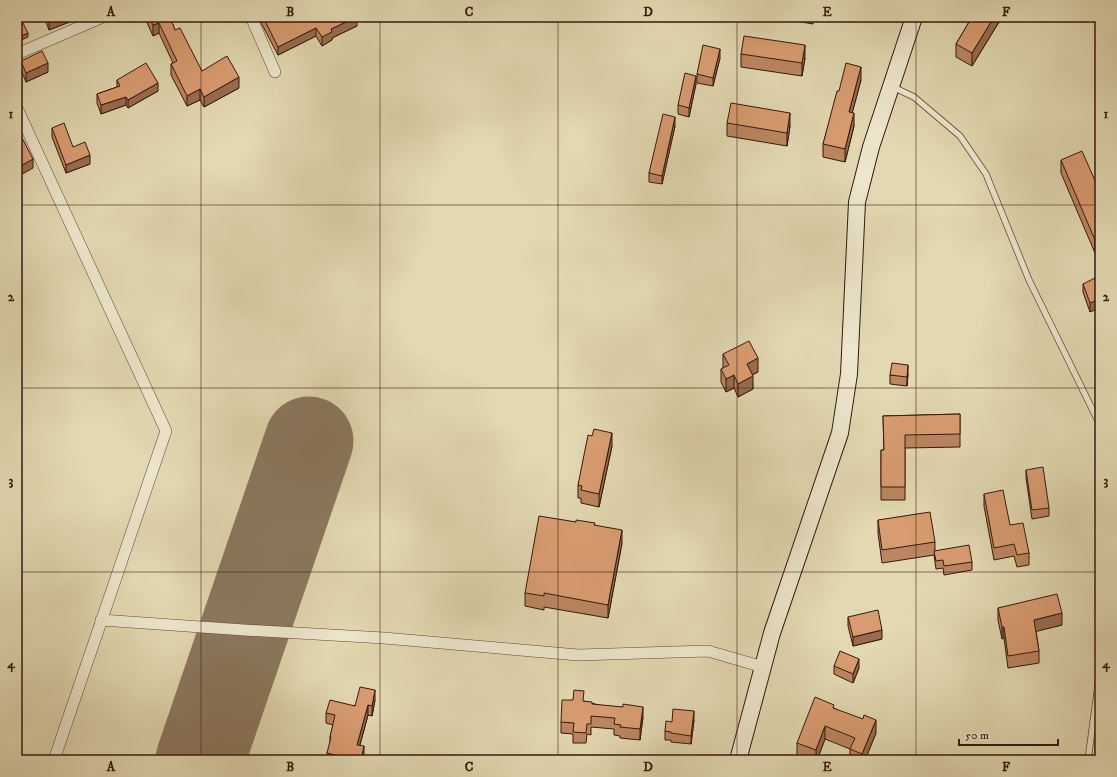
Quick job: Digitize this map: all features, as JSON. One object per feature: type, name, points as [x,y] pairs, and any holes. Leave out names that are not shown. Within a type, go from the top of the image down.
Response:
[{"type":"street","points":[[17,54],[103,17]]},
{"type":"street","points":[[251,17],[275,72]]},
{"type":"street","points":[[738,760],[772,633],[840,433],[849,374],[857,202],[871,147],[914,17]]},
{"type":"street","points":[[17,108],[166,431],[54,760]]},
{"type":"street","points":[[102,620],[252,631],[384,638],[578,655],[708,651],[763,667]]},
{"type":"lane","points":[[891,86],[914,96],[960,136],[986,174],[1029,280],[1100,425]]},
{"type":"lane","points":[[1088,760],[1100,670]]},
{"type":"building","points":[[19,17],[28,33],[17,38],[17,18]]},
{"type":"building","points":[[48,17],[60,17],[49,22]]},
{"type":"building","points":[[149,17],[170,17],[175,30],[180,28],[202,71],[227,56],[239,77],[204,97],[200,89],[187,96],[171,64],[177,61],[159,23],[153,25]]},
{"type":"building","points":[[263,17],[357,17],[331,29],[332,32],[322,37],[316,28],[278,47]]},
{"type":"building","points":[[972,17],[994,17],[972,53],[956,44]]},
{"type":"building","points":[[744,36],[805,45],[802,63],[741,54]]},
{"type":"building","points":[[703,45],[720,49],[713,78],[697,74]]},
{"type":"building","points":[[42,51],[48,63],[26,73],[21,61]]},
{"type":"building","points":[[146,63],[158,83],[128,100],[126,97],[101,105],[97,94],[120,86],[117,80]]},
{"type":"building","points":[[846,63],[861,67],[849,112],[854,113],[845,149],[823,144]]},
{"type":"building","points":[[685,73],[696,76],[689,108],[678,105]]},
{"type":"building","points":[[731,103],[790,113],[787,133],[727,123]]},
{"type":"building","points":[[663,114],[675,117],[662,176],[649,173]]},
{"type":"building","points":[[64,123],[73,147],[85,142],[90,155],[66,165],[52,128]]},
{"type":"building","points":[[21,136],[33,159],[17,168],[17,138]]},
{"type":"building","points":[[1082,151],[1100,192],[1100,237],[1095,240],[1061,160]]},
{"type":"building","points":[[1095,278],[1100,290],[1100,299],[1090,303],[1083,284]]},
{"type":"building","points":[[749,341],[758,358],[747,364],[753,376],[738,384],[734,375],[726,379],[721,369],[729,365],[723,354]]},
{"type":"building","points":[[892,363],[908,365],[907,377],[890,375]]},
{"type":"building","points":[[960,414],[960,434],[905,435],[905,487],[881,487],[881,450],[884,450],[883,416]]},
{"type":"building","points":[[594,429],[612,433],[599,494],[581,490],[582,486],[578,485],[588,435],[592,436]]},
{"type":"building","points":[[1043,467],[1049,508],[1032,510],[1026,470]]},
{"type":"building","points":[[1003,490],[1010,525],[1023,523],[1029,553],[1017,555],[1014,544],[994,548],[984,494]]},
{"type":"building","points":[[930,512],[935,542],[882,550],[878,520]]},
{"type":"building","points":[[539,516],[576,522],[576,520],[595,523],[594,525],[622,530],[608,605],[544,593],[544,596],[525,593]]},
{"type":"building","points":[[969,545],[972,562],[944,566],[943,560],[936,561],[934,551]]},
{"type":"building","points":[[1057,594],[1062,613],[1034,620],[1039,651],[1008,656],[1004,627],[1002,627],[998,608]]},
{"type":"building","points":[[878,610],[882,630],[853,637],[848,617]]},
{"type":"building","points":[[840,651],[859,659],[853,674],[834,666]]},
{"type":"building","points":[[360,687],[375,690],[372,706],[368,705],[357,745],[364,746],[361,760],[327,753],[335,715],[326,713],[330,700],[355,706]]},
{"type":"building","points":[[574,690],[584,691],[583,701],[592,702],[592,704],[623,707],[623,704],[643,707],[640,729],[620,727],[621,725],[614,724],[615,718],[591,716],[591,724],[587,724],[586,733],[573,732],[574,723],[561,722],[562,700],[573,700]]},
{"type":"building","points":[[815,697],[834,705],[833,708],[863,719],[864,715],[876,720],[862,754],[850,749],[855,738],[825,726],[816,750],[797,743]]},
{"type":"building","points":[[673,709],[694,711],[691,736],[665,731],[666,721],[672,722]]},
{"type":"runway","points":[[200,760],[309,441]]}]
